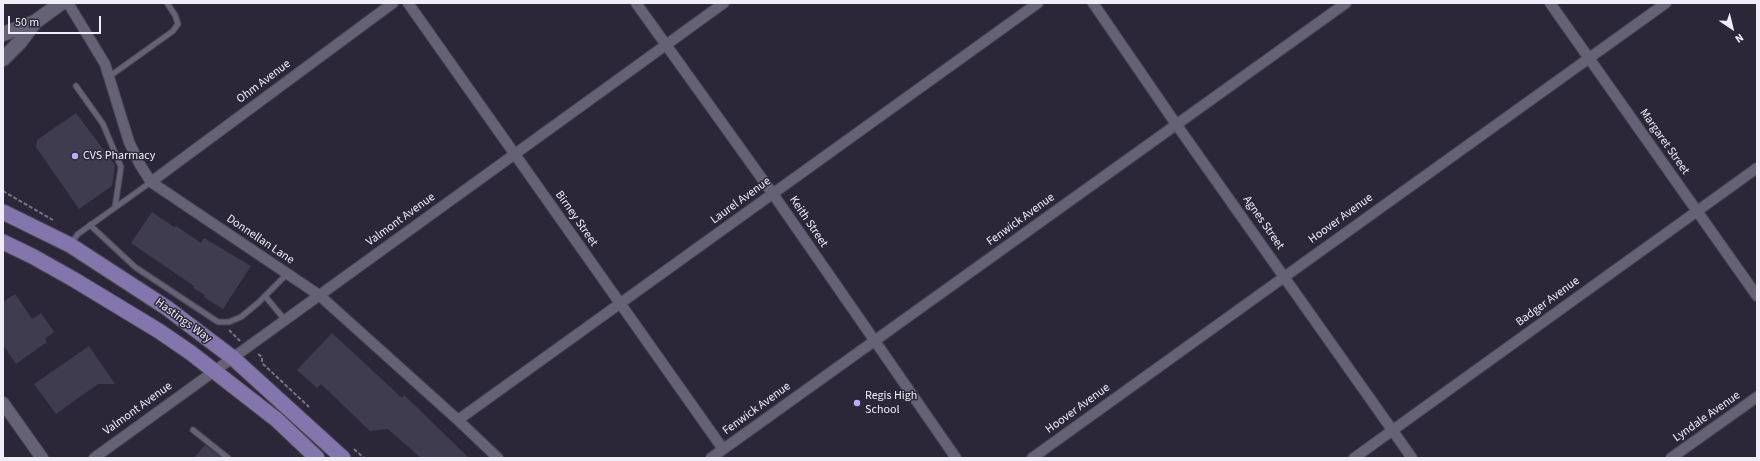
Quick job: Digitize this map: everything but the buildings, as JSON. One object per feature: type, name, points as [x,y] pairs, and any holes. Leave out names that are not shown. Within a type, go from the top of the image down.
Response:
[{"type":"main road","points":[[3,34],[35,22],[61,3]]},
{"type":"main road","points":[[3,59],[20,42],[35,22]]},
{"type":"main road","name":"Hastings Way","points":[[3,212],[70,245],[167,308],[233,358],[343,458]]},
{"type":"main road","name":"Hastings Way","points":[[3,242],[32,256],[159,331],[215,370],[277,420],[317,458]]},
{"type":"street","name":"Donnellan Lane","points":[[68,3],[96,46],[110,76],[129,142],[139,164],[151,182],[319,295],[498,458]]},
{"type":"street","name":"Ohm Avenue","points":[[151,182],[393,3]]},
{"type":"street","name":"Birney Street","points":[[408,3],[723,449]]},
{"type":"street","name":"Keith Street","points":[[636,3],[773,194],[873,341],[956,458]]},
{"type":"street","name":"Valmont Avenue","points":[[94,458],[724,3]]},
{"type":"street","name":"Laurel Avenue","points":[[458,420],[1038,3]]},
{"type":"street","name":"Agnes Street","points":[[1093,3],[1176,124],[1412,458]]},
{"type":"street","name":"Fenwick Avenue","points":[[711,458],[1346,3]]},
{"type":"street","name":"Margaret Street","points":[[1550,3],[1696,211],[1756,292]]},
{"type":"street","name":"Hoover Avenue","points":[[1032,458],[1666,3]]},
{"type":"street","name":"Badger Avenue","points":[[1354,458],[1757,168]]},
{"type":"street","name":"Lyndale Avenue","points":[[1671,458],[1757,397]]},
{"type":"street","points":[[3,403],[42,458]]},
{"type":"lane","points":[[110,76],[173,30],[178,24],[175,15],[167,3]]},
{"type":"lane","points":[[76,86],[103,124],[120,167],[115,207]]},
{"type":"lane","points":[[70,245],[78,234],[151,182]]},
{"type":"lane","points":[[90,225],[135,267],[218,322],[224,323],[236,320],[265,296],[287,274]]},
{"type":"lane","points":[[265,296],[285,320]]},
{"type":"lane","points":[[193,430],[228,458]]},
{"type":"place","name":"CVS Pharmacy","points":[[75,156]]},
{"type":"place","name":"Regis High School","points":[[857,403]]}]
